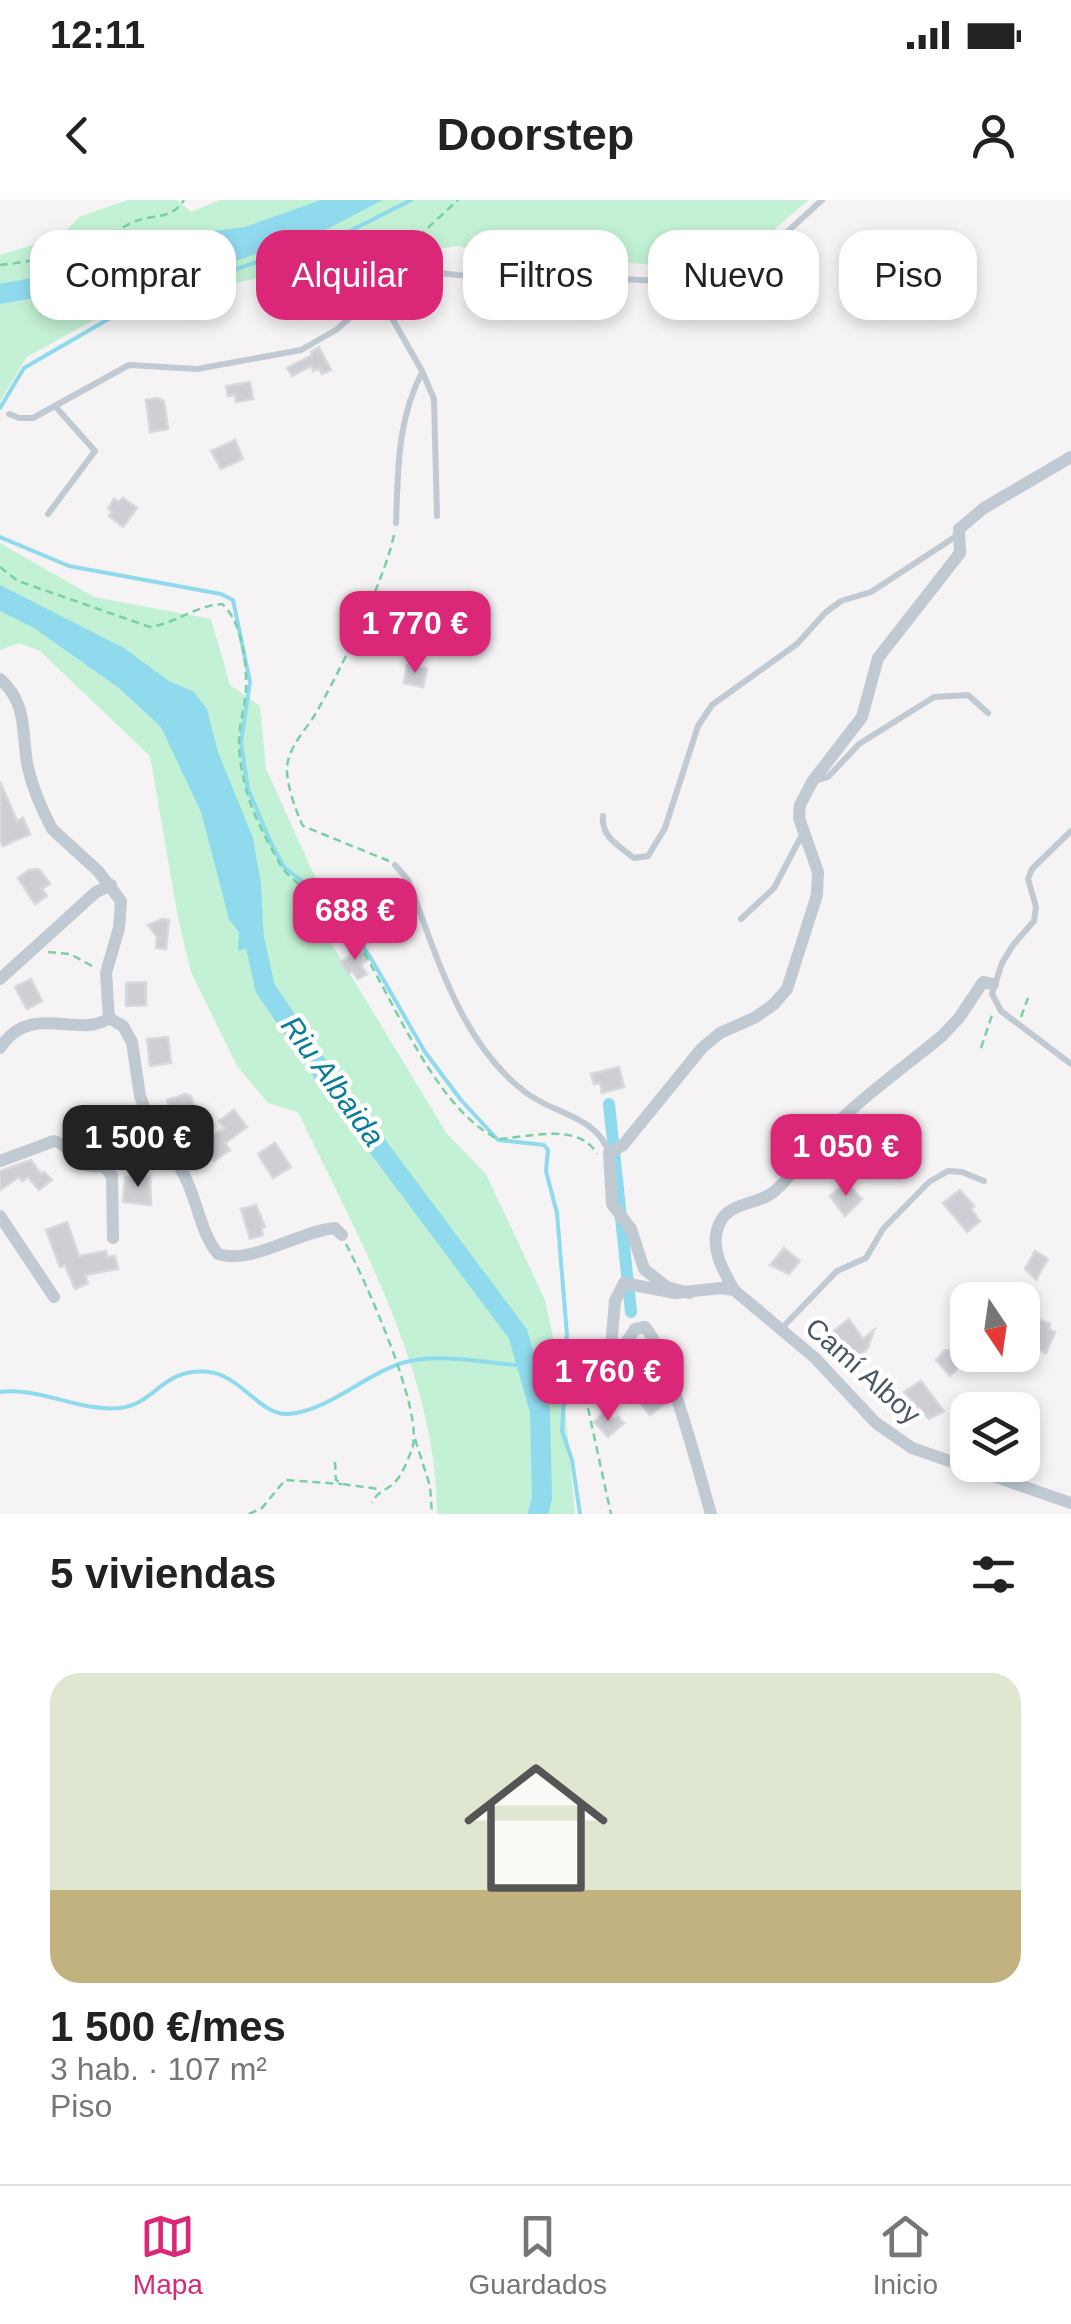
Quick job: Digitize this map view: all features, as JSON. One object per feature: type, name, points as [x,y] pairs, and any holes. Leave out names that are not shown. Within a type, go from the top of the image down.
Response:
[{"type":"street","points":[[689,1293],[667,1287],[644,1270],[631,1229],[612,1204],[609,1153],[623,1145],[702,1048],[720,1033],[754,1018],[788,988],[817,895],[818,872],[799,818],[800,805],[812,782],[862,717],[878,658],[960,553],[959,528],[984,508],[1071,457]]},
{"type":"street","points":[[0,679],[22,712],[28,764],[52,828],[119,896],[122,907],[107,971],[110,1018]]},
{"type":"street","points":[[0,979],[96,892],[111,885]]},
{"type":"street","points":[[734,1290],[717,1255],[717,1232],[723,1218],[736,1207],[776,1191],[825,1134],[942,1036],[983,982],[992,989]]},
{"type":"street","points":[[0,1048],[22,1028],[57,1022],[97,1024],[110,1018]]},
{"type":"street","points":[[110,1018],[123,1026],[132,1042],[140,1096],[160,1149],[174,1159],[188,1182],[202,1228],[218,1254],[237,1256],[329,1228],[336,1228],[342,1235]]},
{"type":"street","points":[[0,1161],[54,1141],[62,1142],[86,1165],[103,1165],[160,1149]]},
{"type":"street","points":[[103,1165],[112,1176],[114,1238]]},
{"type":"street","points":[[0,1216],[54,1297]]},
{"type":"street","points":[[609,1370],[615,1301],[624,1283],[666,1292],[734,1290]]},
{"type":"street","name":"Camí Alboy","points":[[734,1290],[815,1358],[876,1423],[912,1448],[1071,1504]]},
{"type":"street","points":[[586,1396],[604,1380],[635,1329],[645,1327],[662,1360],[711,1514]]},
{"type":"lane","points":[[443,273],[490,278],[532,274],[677,282],[722,278],[752,264],[822,200]]},
{"type":"lane","points":[[9,414],[33,418],[129,366],[198,369],[294,352],[347,320]]},
{"type":"lane","points":[[393,320],[434,399],[438,516]]},
{"type":"lane","points":[[396,523],[400,432],[408,400],[422,371]]},
{"type":"lane","points":[[48,514],[95,451],[55,406]]},
{"type":"lane","points":[[603,816],[602,828],[610,840],[634,858],[648,856],[666,828],[698,726],[712,705],[797,644],[825,612],[841,601],[871,592],[960,534]]},
{"type":"lane","points":[[812,782],[828,777],[859,744],[934,696],[968,695],[988,713]]},
{"type":"lane","points":[[1071,831],[1032,868],[1028,879],[1036,907],[1034,922],[1013,944],[992,989],[1001,1012],[1071,1064]]},
{"type":"lane","points":[[740,918],[774,888],[804,832]]},
{"type":"lane","points":[[395,865],[408,880],[470,1031],[527,1094],[599,1132],[609,1153]]},
{"type":"lane","points":[[780,1330],[837,1271],[866,1258],[882,1229],[930,1182],[948,1171],[984,1181]]},
{"type":"path","points":[[0,265],[28,262],[92,244],[136,221],[166,216],[178,210],[184,200]]},
{"type":"path","points":[[425,230],[458,200]]},
{"type":"path","points":[[395,865],[303,826],[287,770],[292,749],[316,712],[354,635],[388,557],[396,523]]},
{"type":"path","points":[[0,567],[18,581],[150,626],[172,624],[202,606],[222,604],[231,612],[238,628],[246,686],[238,743],[247,793],[282,868],[330,904],[370,963],[430,1070],[463,1111],[496,1138],[574,1135],[586,1140],[610,1176]]},
{"type":"path","points":[[32,950],[70,954],[107,971]]},
{"type":"path","points":[[981,1048],[992,1015],[992,989]]},
{"type":"path","points":[[1018,1024],[1028,998]]},
{"type":"path","points":[[342,1235],[386,1336],[411,1408],[414,1437],[430,1486],[432,1514]]},
{"type":"path","points":[[586,1396],[611,1514]]},
{"type":"path","points":[[372,1503],[382,1489],[396,1482],[414,1437]]},
{"type":"path","points":[[335,1462],[336,1480],[342,1484]]},
{"type":"path","points":[[249,1514],[262,1508],[285,1480],[382,1489]]},
{"type":"green space","points":[[128,200],[177,200],[191,212],[220,200],[808,200],[774,230],[648,230],[648,264],[628,263],[628,230],[463,230],[463,247],[443,248],[443,230],[256,230],[256,279],[236,282],[236,230],[67,230],[79,217]]},
{"type":"green space","points":[[30,246],[30,320],[94,320],[27,357],[0,401],[0,255]]},
{"type":"green space","points":[[0,543],[94,597],[211,619],[230,685],[260,706],[266,769],[329,908],[327,936],[447,1134],[486,1174],[545,1300],[563,1385],[575,1514],[437,1514],[424,1410],[409,1358],[368,1257],[298,1112],[268,1103],[237,1066],[191,972],[150,756],[40,651],[19,643],[0,650]]},
{"type":"water","points":[[321,200],[383,200],[323,230],[256,230],[256,254],[236,261],[236,230],[221,230],[245,227]]},
{"type":"water","points":[[0,585],[124,648],[169,681],[194,692],[207,709],[218,752],[253,838],[261,884],[264,944],[238,951],[239,932],[229,919],[201,812],[161,727],[119,688],[34,628],[0,611]]},
{"type":"building","points":[[319,347],[331,370],[322,374],[311,366],[292,376],[287,368]]},
{"type":"building","points":[[250,382],[253,399],[236,402],[235,395],[228,396],[226,386]]},
{"type":"building","points":[[146,400],[164,401],[168,429],[150,432]]},
{"type":"building","points":[[235,440],[243,459],[221,469],[211,451]]},
{"type":"building","points":[[123,498],[137,508],[123,527],[109,516],[112,512],[108,508],[114,499],[119,502]]},
{"type":"building","points":[[407,665],[427,669],[423,687],[404,683]]},
{"type":"building","points":[[0,782],[17,821],[23,818],[30,834],[3,846],[0,840]]},
{"type":"building","points":[[39,869],[50,884],[42,889],[47,896],[35,904],[18,878],[29,870]]},
{"type":"building","points":[[169,920],[166,949],[156,948],[157,937],[148,925]]},
{"type":"building","points":[[358,945],[368,960],[361,965],[367,974],[358,979],[352,971],[348,974],[340,962],[352,955],[349,951]]},
{"type":"building","points":[[31,979],[42,1001],[27,1009],[15,987]]},
{"type":"building","points":[[146,982],[146,1005],[126,1006],[126,983]]},
{"type":"building","points":[[168,1037],[171,1063],[150,1066],[147,1039]]},
{"type":"building","points":[[619,1067],[624,1087],[602,1093],[600,1083],[594,1084],[591,1074]]},
{"type":"building","points":[[191,1096],[196,1112],[191,1113],[194,1120],[175,1126],[167,1100]]},
{"type":"building","points":[[234,1110],[247,1127],[225,1143],[230,1150],[214,1161],[202,1143],[224,1128],[219,1121]]},
{"type":"building","points":[[275,1143],[291,1167],[273,1178],[258,1154]]},
{"type":"building","points":[[31,1160],[41,1174],[44,1172],[52,1180],[39,1190],[28,1177],[22,1181],[19,1177],[0,1190],[0,1171]]},
{"type":"building","points":[[150,1176],[151,1205],[123,1202],[125,1177]]},
{"type":"building","points":[[846,1183],[862,1199],[845,1216],[830,1196]]},
{"type":"building","points":[[960,1190],[974,1206],[971,1209],[980,1221],[967,1232],[943,1203]]},
{"type":"building","points":[[256,1205],[265,1227],[261,1228],[263,1235],[250,1239],[241,1209]]},
{"type":"building","points":[[67,1222],[79,1256],[106,1251],[107,1257],[115,1256],[118,1269],[85,1275],[88,1283],[75,1289],[65,1265],[60,1267],[46,1230]]},
{"type":"building","points":[[784,1248],[800,1261],[789,1274],[770,1265]]},
{"type":"building","points":[[1035,1251],[1048,1259],[1036,1280],[1025,1269]]},
{"type":"building","points":[[849,1319],[863,1339],[874,1330],[868,1348],[854,1356],[843,1343],[835,1348],[827,1336]]},
{"type":"building","points":[[1040,1320],[1050,1324],[1049,1329],[1055,1332],[1046,1353],[1040,1350]]},
{"type":"building","points":[[635,1348],[652,1362],[657,1373],[645,1366],[641,1372],[632,1365],[635,1361],[629,1356]]},
{"type":"building","points":[[945,1350],[950,1351],[950,1372],[954,1372],[950,1376],[936,1360]]},
{"type":"building","points":[[921,1381],[944,1411],[929,1419],[904,1392]]},
{"type":"building","points":[[652,1388],[664,1404],[650,1415],[638,1400]]},
{"type":"building","points":[[605,1412],[624,1423],[608,1437],[594,1422]]},
{"type":"waterway","points":[[0,408],[24,368],[138,302],[350,231],[411,200]]},
{"type":"waterway","name":"Riu Albaida","points":[[0,294],[30,289]]},
{"type":"waterway","points":[[0,537],[69,566],[221,594],[233,600],[250,682],[241,742],[248,789],[284,867],[337,909],[372,960],[425,1052],[498,1140],[544,1145],[548,1150],[546,1171],[557,1213],[567,1335],[560,1382],[564,1397],[562,1431],[572,1460],[580,1514]]},
{"type":"waterway","name":"Riu Albaida","points":[[251,924],[265,988],[325,1076],[518,1334],[540,1411],[542,1498],[538,1514]]},
{"type":"waterway","points":[[609,1104],[631,1312]]},
{"type":"waterway","points":[[0,1392],[120,1408],[142,1400],[180,1375],[209,1372],[231,1380],[269,1409],[288,1414],[317,1407],[385,1370],[414,1360],[446,1358],[528,1366]]}]
